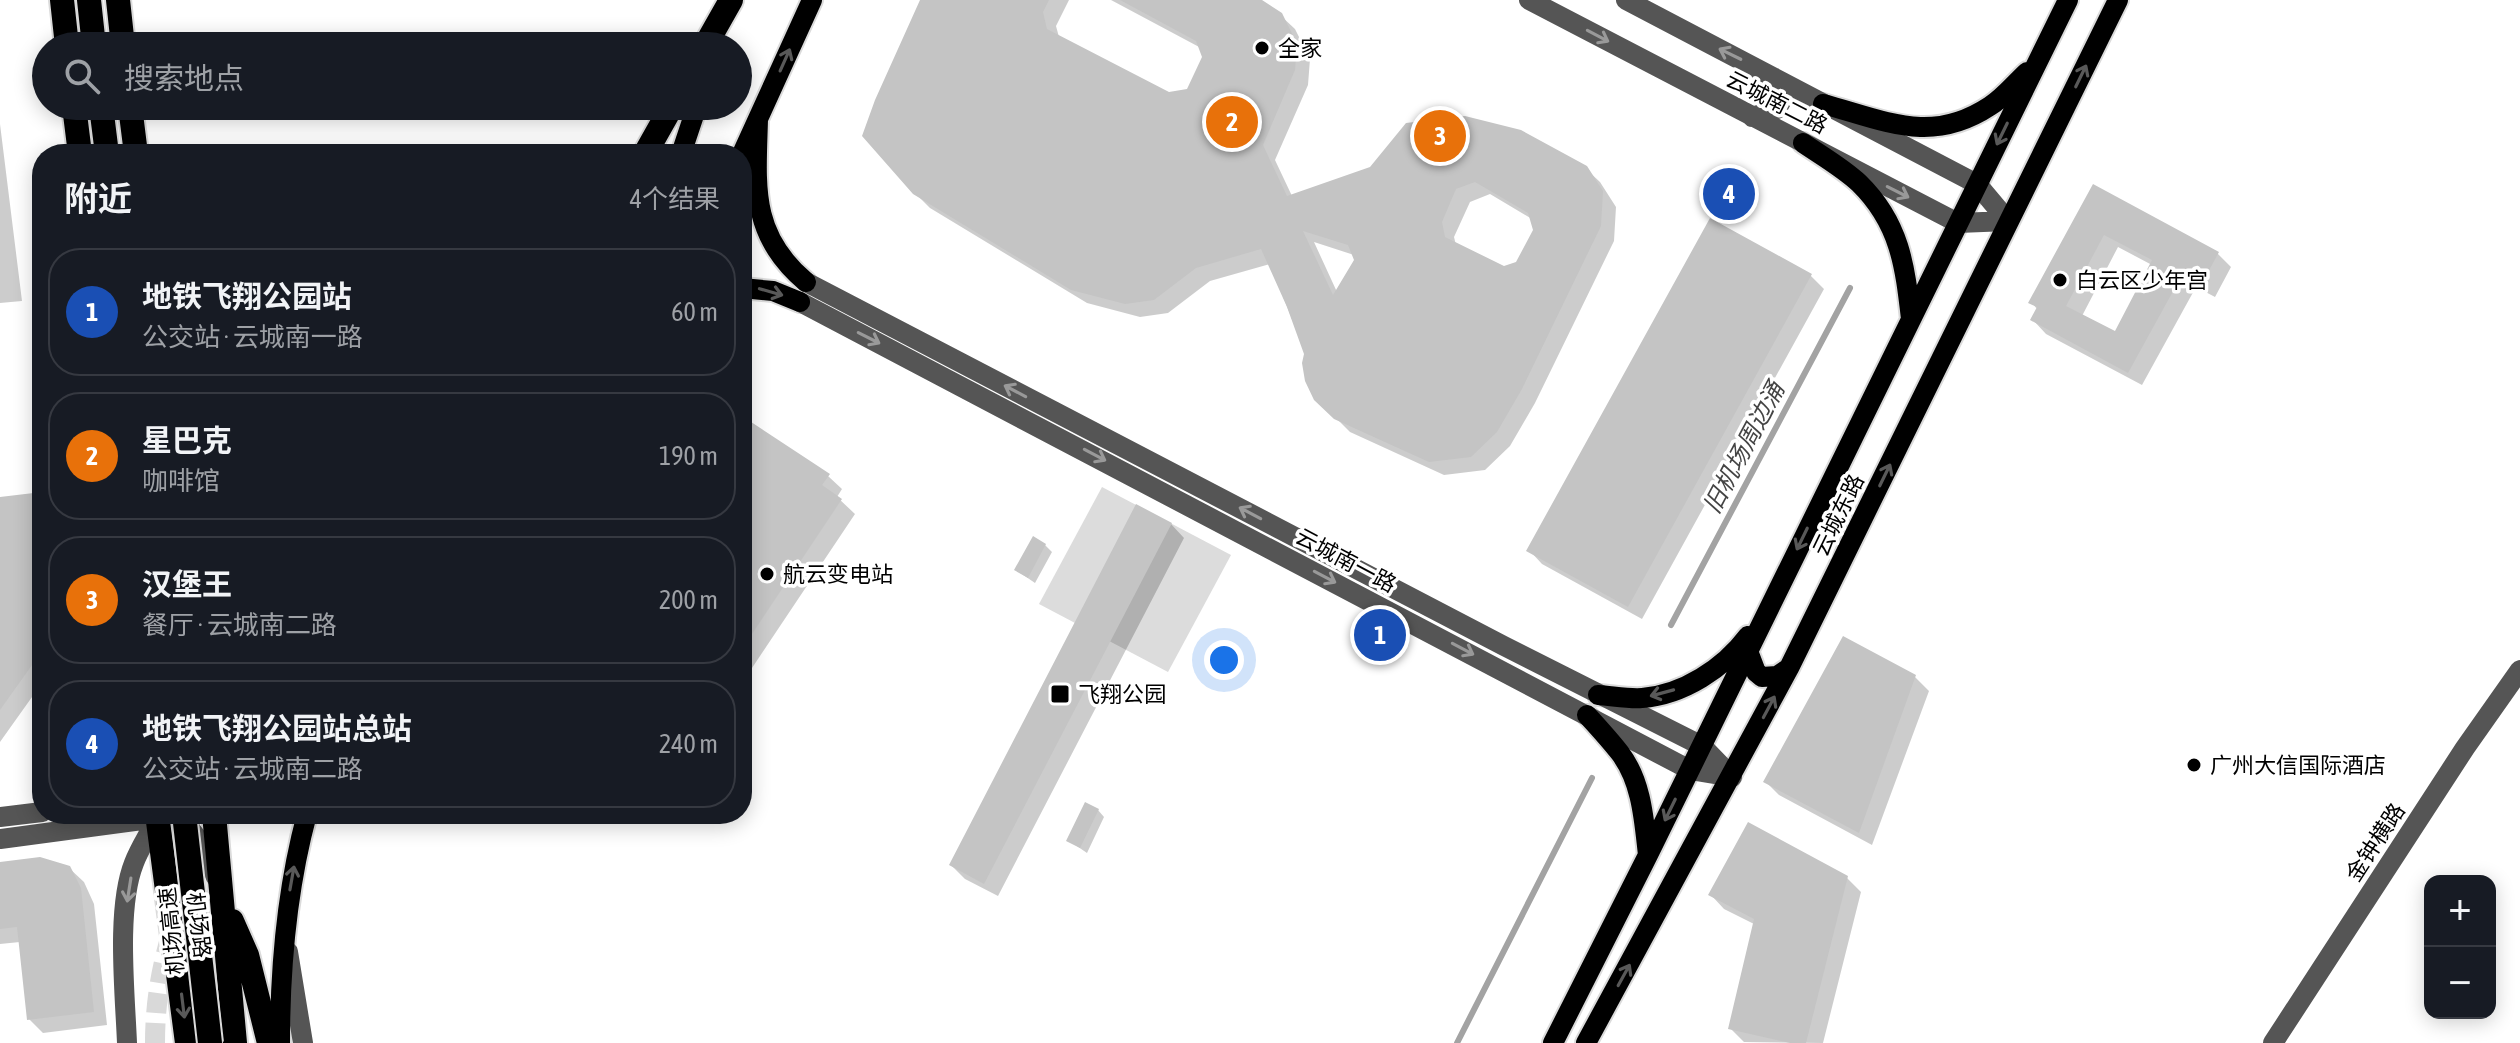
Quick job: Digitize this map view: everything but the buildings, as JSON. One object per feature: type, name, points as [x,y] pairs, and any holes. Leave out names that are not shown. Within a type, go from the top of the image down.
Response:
[{"type":"highway","points":[[62,0],[65,32]]},
{"type":"highway","points":[[89,0],[92,32]]},
{"type":"highway","points":[[118,0],[121,32]]},
{"type":"highway","points":[[714,32],[733,0]]},
{"type":"highway","points":[[76,120],[79,144]]},
{"type":"highway","points":[[103,120],[106,144]]},
{"type":"highway","points":[[132,120],[135,144]]},
{"type":"highway","points":[[651,144],[664,120]]},
{"type":"highway","name":"机场路","points":[[170,824],[187,1043]]},
{"type":"highway","name":"机场高速","points":[[171,824],[210,1043]]},
{"type":"highway","name":"机场路","points":[[215,824],[235,1043]]},
{"type":"highway","points":[[224,904],[247,955],[269,1043]]},
{"type":"main road","points":[[723,32],[733,0]]},
{"type":"main road","points":[[747,144],[812,0]]},
{"type":"main road","name":"云城东路","points":[[1553,1043],[2068,0]]},
{"type":"main road","name":"云城东路","points":[[1586,1043],[1789,668],[2118,0]]},
{"type":"main road","points":[[1823,104],[1884,121],[1936,129],[1965,120],[1992,104],[2036,64]]},
{"type":"main road","points":[[684,144],[692,120]]},
{"type":"main road","points":[[758,120],[756,184],[762,221],[779,254],[806,282]]},
{"type":"main road","points":[[1803,143],[1857,181],[1886,217],[1898,241],[1905,267],[1911,319]]},
{"type":"main road","points":[[752,289],[773,291],[800,302]]},
{"type":"main road","points":[[1598,695],[1644,698],[1682,688],[1738,650],[1765,614]]},
{"type":"main road","points":[[1748,651],[1756,672],[1762,677],[1777,676],[1789,668]]},
{"type":"main road","points":[[1587,715],[1621,754],[1633,774],[1640,796],[1648,855]]},
{"type":"main road","points":[[280,1043],[289,895],[305,824]]},
{"type":"street","name":"云城南二路","points":[[1529,0],[1958,223],[2008,221]]},
{"type":"street","name":"云城南二路","points":[[1626,0],[1977,184]]},
{"type":"street","points":[[1752,117],[1777,109],[1784,96],[1775,78]]},
{"type":"street","points":[[1977,184],[2008,221]]},
{"type":"street","name":"云城南一路","points":[[806,282],[1598,695]]},
{"type":"street","name":"云城南一路","points":[[800,302],[1690,770],[1732,777]]},
{"type":"street","name":"金钟横路","points":[[2273,1043],[2465,748],[2520,670]]},
{"type":"street","points":[[1598,695],[1702,746],[1732,777]]},
{"type":"street","points":[[0,817],[32,813]]},
{"type":"street","points":[[0,839],[106,824]]},
{"type":"street","points":[[127,1043],[125,941],[128,888],[134,863],[162,824]]},
{"type":"street","points":[[179,824],[200,842],[213,868],[224,904]]},
{"type":"street","points":[[286,943],[303,1043]]},
{"type":"shaded area","name":"飞翔公园","points":[[1102,487],[1231,555],[1168,672],[1039,604]]},
{"type":"waterway","name":"旧机场周边涌","points":[[1671,625],[1850,288]]},
{"type":"waterway","name":"旧机场周边涌","points":[[1457,1043],[1592,778]]},
{"type":"tunnel","points":[[155,1043],[165,958],[192,877]]},
{"type":"place","name":"全家","points":[[1262,48]]},
{"type":"place","name":"星巴克","points":[[1232,122]]},
{"type":"place","name":"汉堡王","points":[[1440,136]]},
{"type":"place","name":"地铁飞翔公园站总站","points":[[1729,194]]},
{"type":"place","name":"白云区少年宫","points":[[2060,280]]},
{"type":"place","name":"航云变电站","points":[[767,574]]},
{"type":"place","name":"地铁飞翔公园站","points":[[1380,635]]},
{"type":"place","name":"飞翔公园","points":[[1060,694]]},
{"type":"place","name":"广州大信国际酒店","points":[[2194,765]]}]
